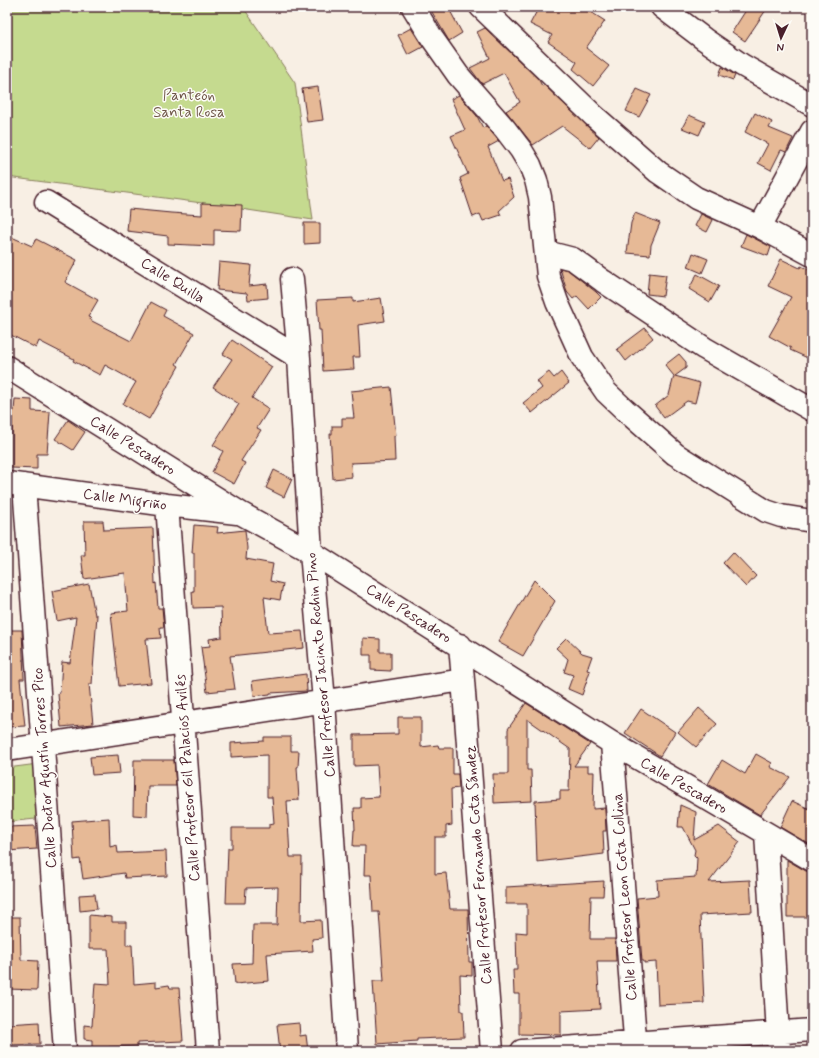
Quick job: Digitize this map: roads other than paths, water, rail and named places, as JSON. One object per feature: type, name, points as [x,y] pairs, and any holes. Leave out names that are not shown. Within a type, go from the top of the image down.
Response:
[{"type":"street","points":[[413,7],[432,38],[458,75],[505,129],[530,165],[536,180],[540,197],[548,276],[557,302],[582,357],[606,392],[675,454],[766,511],[781,516],[812,521]]},
{"type":"street","points":[[481,7],[503,16],[594,116],[658,172],[696,198],[760,227],[812,255]]},
{"type":"street","points":[[662,7],[704,39],[742,65],[812,105]]},
{"type":"street","points":[[760,227],[812,131]]},
{"type":"street","name":"Calle Quilla","points":[[46,202],[299,358]]},
{"type":"street","points":[[546,252],[573,259],[603,281],[704,348],[812,410]]},
{"type":"street","name":"Calle Profesor Jacinto Rochin Pino","points":[[292,279],[299,358],[311,552],[324,701],[347,1051]]},
{"type":"street","name":"Calle Pescadero","points":[[7,367],[242,514],[311,552],[460,645],[612,743],[812,860]]},
{"type":"street","name":"Calle Migriño","points":[[15,484],[242,514]]},
{"type":"street","name":"Calle Doctor Agustín Torres Pico","points":[[15,484],[42,744],[65,1051]]},
{"type":"street","name":"Calle Profesor Gil Palacios Avilés","points":[[167,505],[182,722],[208,1051]]},
{"type":"street","name":"Calle Profesor Fernando Cota Sández","points":[[460,645],[492,1051]]},
{"type":"street","points":[[7,750],[463,680]]},
{"type":"street","name":"Calle Profesor Leon Cota Collina","points":[[612,743],[636,1047]]},
{"type":"street","points":[[766,833],[778,1042]]},
{"type":"street","points":[[522,1051],[778,1042],[812,1030]]},
{"type":"park label","name":"Panteón Santa Rosa","points":[[189,104]]}]
